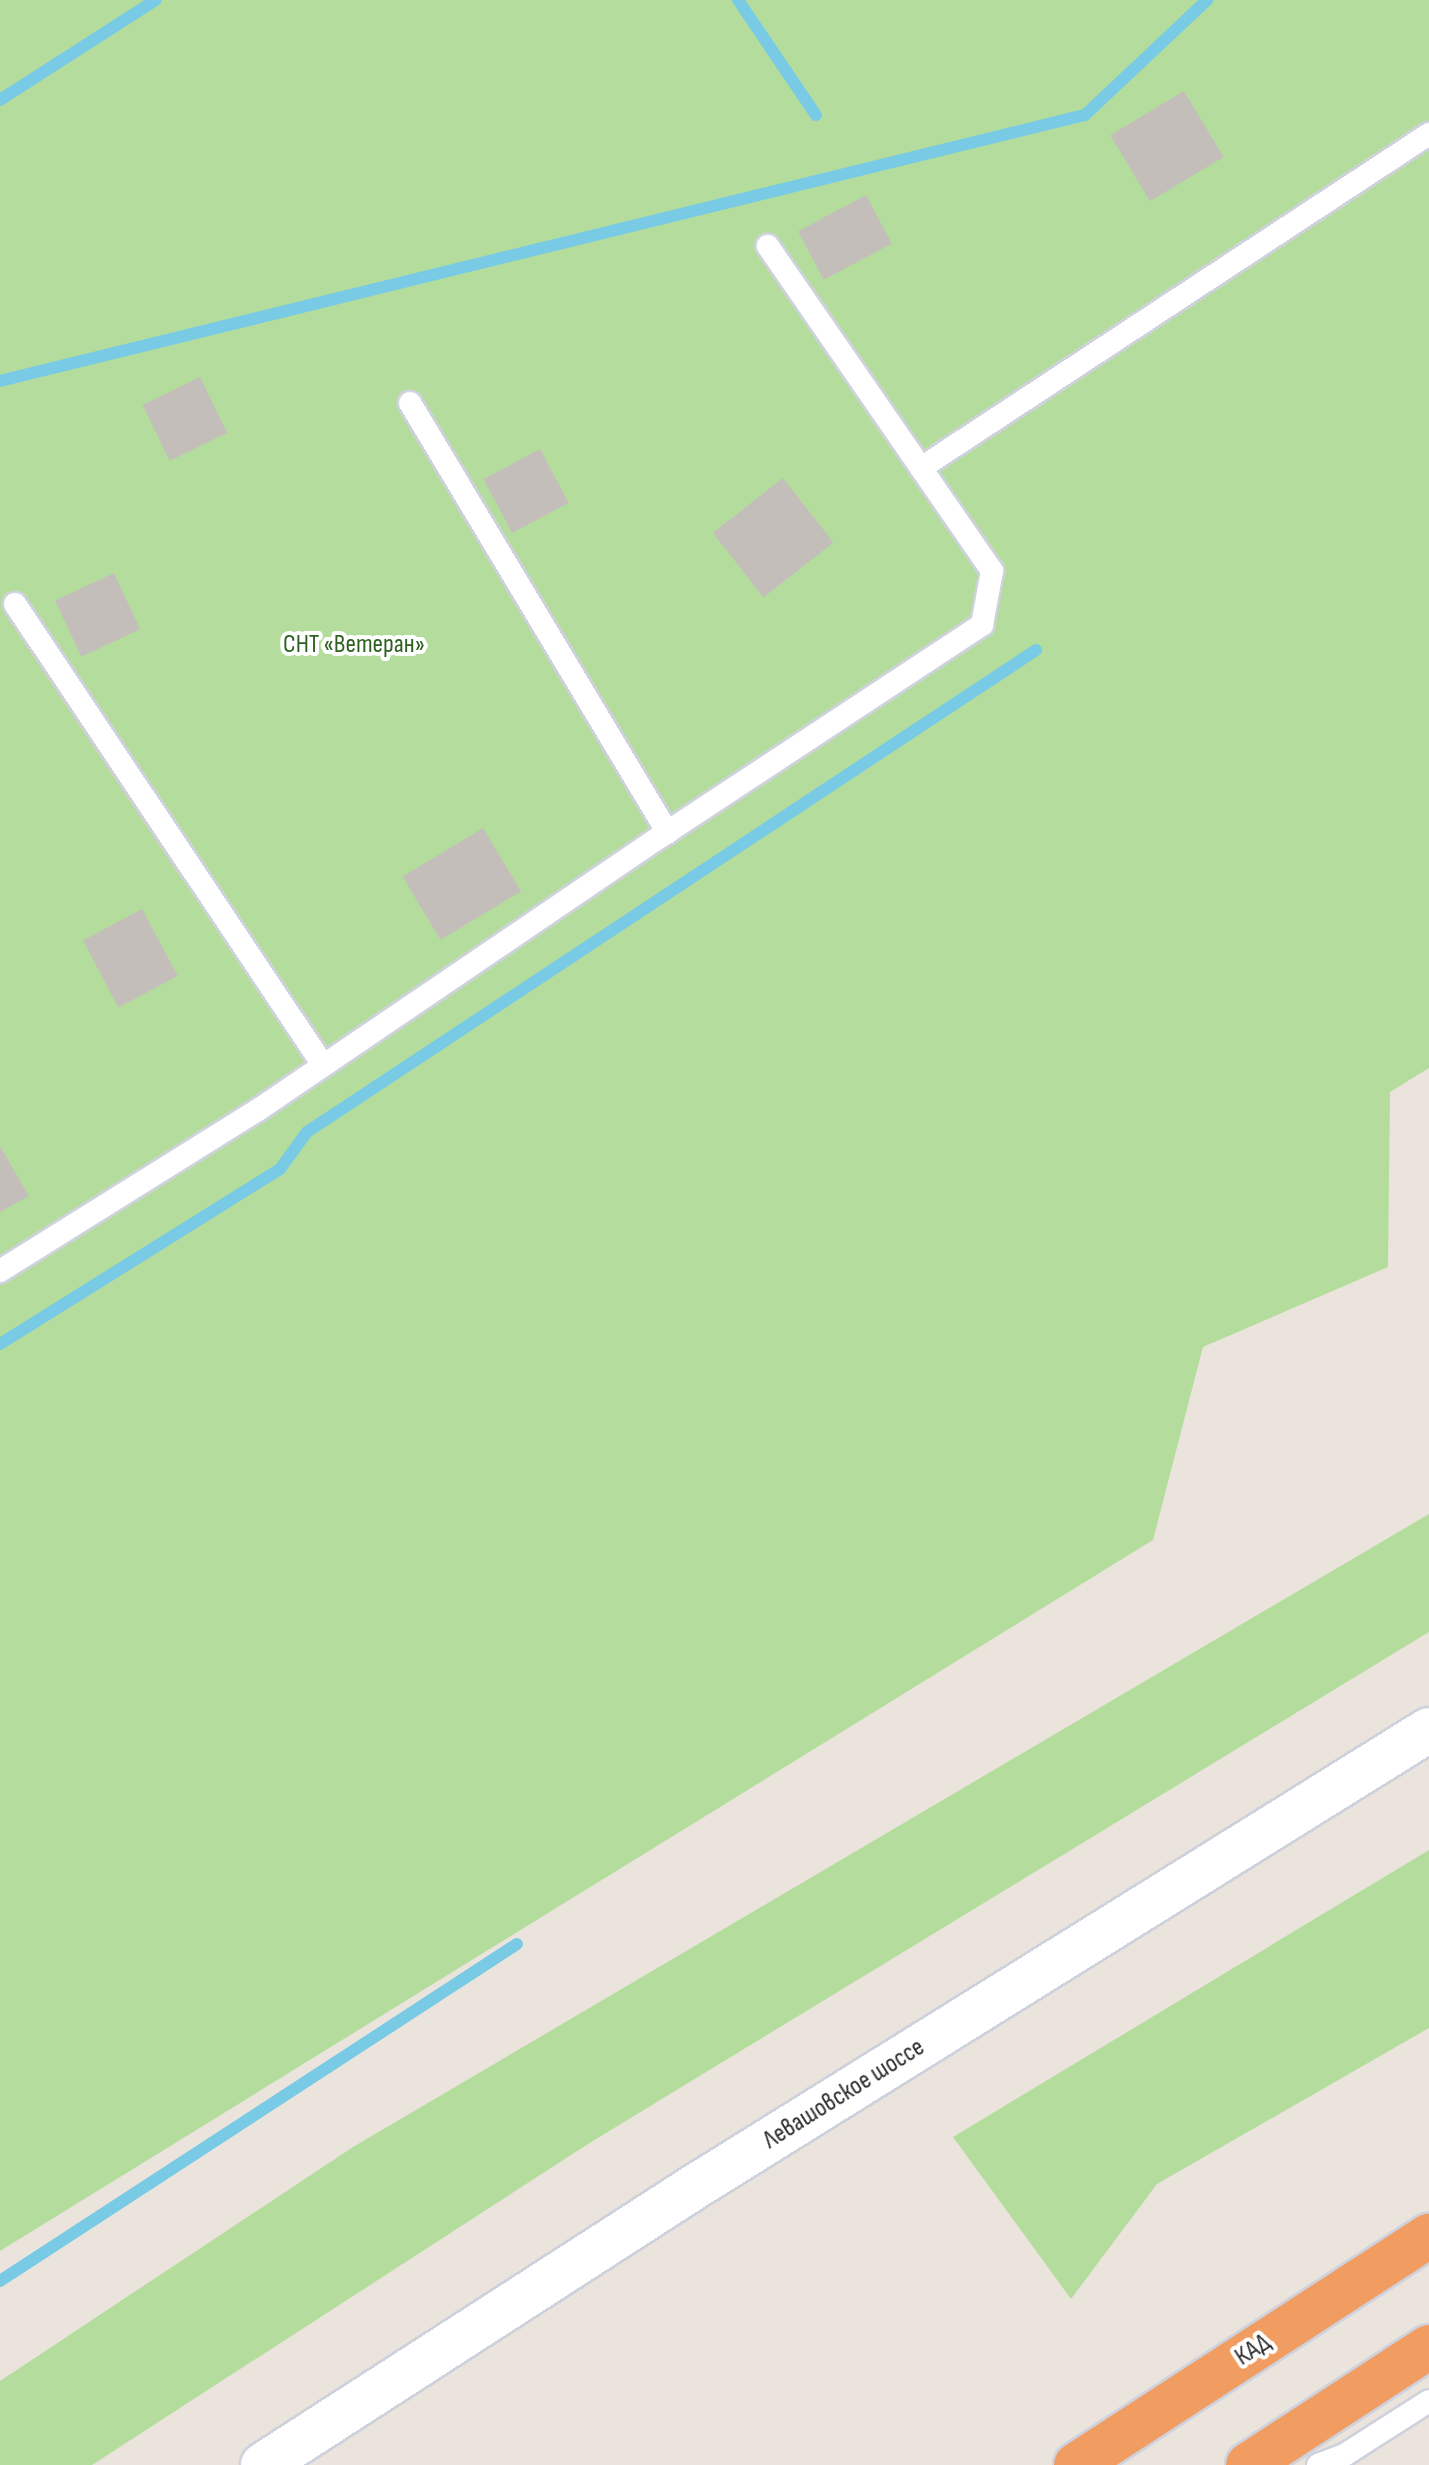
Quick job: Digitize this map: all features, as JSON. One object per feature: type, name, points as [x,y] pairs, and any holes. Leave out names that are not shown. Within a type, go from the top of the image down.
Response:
[{"type":"highway","name":"КАД","points":[[1076,2465],[1429,2236]]},
{"type":"highway","points":[[1248,2465],[1429,2347]]},
{"type":"main road","name":"Левашовское шоссе","points":[[263,2465],[696,2186],[1429,1730]]},
{"type":"lane","points":[[921,468],[1429,134]]},
{"type":"lane","points":[[0,1271],[323,1065],[982,625],[992,571],[768,246]]},
{"type":"lane","points":[[410,403],[668,833]]},
{"type":"lane","points":[[15,604],[323,1065]]},
{"type":"lane","points":[[1318,2465],[1346,2454],[1429,2401]]},
{"type":"green space","name":"СНТ «Ветеран»","points":[[0,0],[1429,0],[1429,1068],[1390,1092],[1388,1267],[1203,1347],[1153,1540],[0,2251]]},
{"type":"green space","points":[[1429,1514],[1429,1632],[588,2144],[92,2465],[0,2465],[0,2381],[353,2147]]},
{"type":"green space","points":[[1429,1850],[1429,2028],[1157,2184],[1071,2299],[953,2137]]},
{"type":"building","points":[[1184,91],[1224,157],[1150,201],[1110,135]]},
{"type":"building","points":[[866,195],[892,244],[824,280],[798,231]]},
{"type":"building","points":[[200,377],[227,433],[170,461],[142,405]]},
{"type":"building","points":[[540,449],[569,503],[512,533],[483,479]]},
{"type":"building","points":[[783,478],[833,543],[763,597],[713,533]]},
{"type":"building","points":[[114,573],[140,629],[81,657],[55,600]]},
{"type":"building","points":[[483,828],[521,891],[441,940],[402,876]]},
{"type":"building","points":[[142,909],[178,976],[119,1008],[83,940]]},
{"type":"building","points":[[0,1146],[29,1196],[0,1212]]},
{"type":"waterway","points":[[0,100],[156,0]]},
{"type":"waterway","points":[[738,0],[816,115]]},
{"type":"waterway","points":[[0,381],[1085,115],[1207,0]]},
{"type":"waterway","points":[[0,1344],[280,1169],[307,1132],[1036,650]]},
{"type":"waterway","points":[[0,2281],[517,1944]]}]
